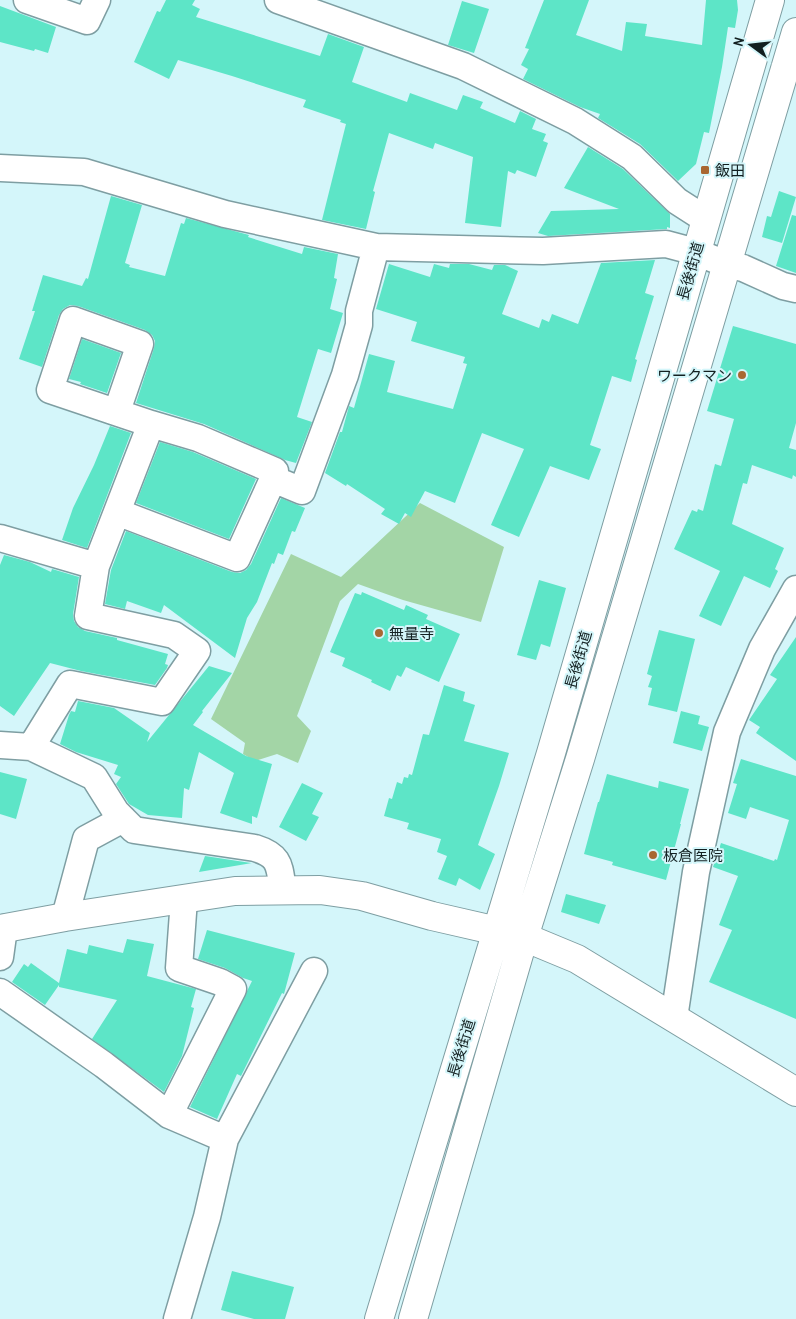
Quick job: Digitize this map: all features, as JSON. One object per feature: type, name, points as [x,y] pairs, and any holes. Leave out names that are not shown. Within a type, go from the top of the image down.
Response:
[{"type":"main road","name":"長後街道","points":[[379,1319],[497,931],[770,0]]},
{"type":"main road","name":"長後街道","points":[[413,1319],[524,937],[796,32]]},
{"type":"main road","points":[[2,929],[65,917],[235,891],[320,890],[362,896],[432,916],[524,937],[577,959],[796,1092]]},
{"type":"street","points":[[27,0],[87,21],[97,0]]},
{"type":"street","points":[[278,0],[463,66],[575,121],[632,157],[677,201],[705,219]]},
{"type":"street","points":[[0,168],[84,172],[225,214],[376,247],[543,251],[666,244],[743,268],[783,286],[796,289]]},
{"type":"street","points":[[273,478],[302,491],[345,375],[359,325],[359,311],[376,247]]},
{"type":"street","points":[[117,412],[198,438],[275,471],[237,558],[117,512]]},
{"type":"street","points":[[30,747],[70,684],[162,702],[197,651],[174,635],[88,616],[96,566],[151,424]]},
{"type":"street","points":[[0,538],[96,566]]},
{"type":"street","points":[[674,1018],[696,872],[727,732],[762,649],[796,589]]},
{"type":"street","points":[[0,745],[30,747],[94,777],[116,812],[134,830],[255,848],[269,852],[278,862],[283,890]]},
{"type":"street","points":[[65,917],[86,839],[123,819]]},
{"type":"street","points":[[169,1115],[233,990],[220,982],[179,968],[184,899]]},
{"type":"street","points":[[0,957],[2,929]]},
{"type":"street","points":[[177,1319],[207,1217],[225,1140],[314,971]]},
{"type":"street","points":[[0,992],[104,1065],[169,1115],[225,1140]]},
{"type":"green space","points":[[420,503],[504,547],[481,622],[403,600],[358,584],[340,601],[297,716],[311,731],[298,763],[277,754],[255,761],[243,754],[245,743],[211,719],[291,554],[341,577]]},
{"type":"building","points":[[166,0],[195,0],[192,5],[200,9],[196,17],[320,56],[328,34],[364,47],[352,82],[407,102],[410,93],[457,110],[463,95],[483,102],[480,108],[515,123],[520,111],[536,119],[532,129],[546,134],[543,141],[548,143],[536,177],[517,170],[515,174],[508,171],[501,227],[465,223],[473,157],[435,143],[433,149],[389,133],[373,191],[375,192],[366,229],[322,220],[346,124],[340,122],[341,120],[303,107],[306,100],[178,60],[169,79],[134,62],[157,11],[160,12]]},
{"type":"building","points":[[544,0],[589,0],[576,35],[622,51],[626,22],[647,24],[645,36],[702,45],[706,0],[737,0],[738,10],[735,28],[728,27],[709,133],[704,132],[696,164],[678,181],[640,144],[598,118],[600,114],[580,107],[523,79],[528,69],[521,65],[529,49],[525,48]]},
{"type":"building","points":[[462,1],[489,9],[474,53],[448,45]]},
{"type":"building","points":[[0,6],[56,27],[48,53],[0,42]]},
{"type":"building","points":[[588,147],[623,169],[670,214],[670,228],[548,236],[538,233],[551,211],[619,209],[564,188]]},
{"type":"building","points":[[779,191],[796,197],[782,243],[762,237],[767,216],[771,217]]},
{"type":"building","points":[[111,196],[142,205],[125,263],[130,265],[129,267],[165,276],[181,223],[184,224],[186,218],[249,235],[248,237],[302,254],[304,247],[338,254],[334,278],[337,279],[330,309],[343,313],[331,353],[318,349],[297,417],[312,422],[296,463],[285,460],[204,424],[136,403],[155,341],[152,335],[145,330],[78,306],[70,305],[63,309],[59,315],[42,367],[19,359],[35,311],[32,311],[43,275],[82,286],[86,278],[88,279]]},
{"type":"building","points":[[792,215],[796,216],[796,273],[776,266]]},
{"type":"building","points":[[655,260],[645,293],[654,296],[635,359],[637,360],[631,382],[612,376],[590,445],[601,449],[589,480],[550,466],[519,537],[491,525],[524,449],[482,433],[455,503],[425,491],[411,517],[405,513],[399,524],[381,514],[385,509],[347,484],[346,486],[325,473],[340,432],[342,432],[349,406],[354,408],[369,354],[395,361],[387,392],[453,409],[467,364],[463,363],[465,357],[411,341],[417,322],[376,309],[389,264],[430,277],[434,264],[449,268],[450,264],[469,264],[492,270],[494,265],[505,265],[518,271],[502,314],[539,328],[542,319],[549,322],[552,314],[578,324],[601,263]]},
{"type":"building","points":[[733,326],[796,344],[796,423],[789,448],[796,450],[796,477],[793,475],[792,479],[752,465],[747,484],[743,483],[732,524],[784,548],[775,569],[778,571],[770,588],[744,576],[721,626],[699,616],[720,571],[674,549],[692,510],[697,512],[698,509],[703,511],[715,464],[721,466],[734,419],[707,411]]},
{"type":"building","points":[[82,339],[121,353],[107,393],[69,379]]},
{"type":"building","points":[[110,426],[131,433],[87,548],[62,540],[73,508]]},
{"type":"building","points":[[160,442],[193,452],[256,479],[229,539],[136,503]]},
{"type":"building","points":[[281,498],[305,508],[295,532],[292,531],[283,555],[278,553],[274,564],[272,563],[257,602],[247,618],[235,658],[164,605],[161,613],[127,601],[125,609],[105,604],[111,570],[126,531],[232,572],[240,573],[251,564]]},
{"type":"building","points":[[4,555],[30,562],[51,572],[52,569],[79,577],[73,614],[74,621],[78,627],[85,631],[117,638],[117,640],[168,654],[165,664],[168,665],[167,668],[155,685],[50,663],[14,716],[0,706],[0,565]]},
{"type":"building","points":[[539,580],[566,588],[550,647],[541,644],[536,660],[517,655]]},
{"type":"building","name":"無量寺","points":[[362,592],[404,610],[406,605],[428,615],[426,619],[460,634],[439,682],[406,667],[401,677],[397,675],[390,691],[342,666],[345,658],[330,652],[355,593],[361,595]]},
{"type":"building","points":[[659,630],[695,639],[677,712],[648,705],[652,688],[648,687],[652,676],[647,674]]},
{"type":"building","points":[[796,637],[796,761],[756,733],[760,727],[749,720],[777,679],[770,675]]},
{"type":"building","points":[[209,666],[232,673],[193,725],[246,756],[272,764],[257,818],[252,816],[252,824],[220,813],[234,773],[199,752],[189,790],[184,788],[182,818],[148,815],[129,804],[116,784],[121,777],[114,774],[118,765],[76,752],[60,744],[69,715],[71,711],[75,712],[78,701],[114,708],[150,733],[147,742]]},
{"type":"building","points":[[444,685],[465,692],[463,701],[475,705],[464,741],[509,753],[478,845],[495,854],[480,890],[459,878],[456,886],[438,879],[447,856],[437,852],[441,839],[407,829],[409,823],[384,816],[389,798],[392,799],[397,782],[402,784],[404,777],[408,778],[409,774],[412,775],[423,734],[429,735]]},
{"type":"building","points":[[681,711],[700,716],[698,724],[709,727],[702,751],[673,743]]},
{"type":"building","points":[[741,759],[796,776],[796,1019],[709,982],[732,930],[719,925],[738,876],[713,867],[721,843],[774,861],[775,859],[777,860],[789,820],[750,807],[746,819],[728,813],[737,784],[733,783]]},
{"type":"building","points":[[0,772],[27,779],[16,819],[0,814]]},
{"type":"building","points":[[607,774],[658,788],[659,781],[689,789],[666,880],[612,865],[613,862],[584,854]]},
{"type":"building","points":[[302,783],[323,793],[312,814],[319,817],[306,841],[279,827]]},
{"type":"building","points":[[205,856],[251,863],[252,863],[199,872]]},
{"type":"building","points":[[566,894],[606,905],[599,924],[561,912]]},
{"type":"building","points":[[207,930],[295,953],[284,994],[282,993],[241,1076],[237,1074],[217,1119],[190,1107],[252,981],[225,968],[198,959]]},
{"type":"building","points":[[127,939],[154,944],[147,976],[196,989],[191,1007],[194,1008],[182,1056],[164,1092],[92,1039],[117,1000],[59,987],[59,985],[45,1005],[12,982],[24,964],[28,967],[31,963],[59,983],[67,949],[87,954],[89,945],[123,953]]},
{"type":"building","points":[[232,1271],[294,1287],[285,1319],[254,1319],[221,1310]]},
{"type":"place","name":"飯田","points":[[705,170]]},
{"type":"place","name":"ワークマン","points":[[742,375]]},
{"type":"place","name":"無量寺","points":[[379,633]]},
{"type":"place","name":"板倉医院","points":[[653,855]]}]
